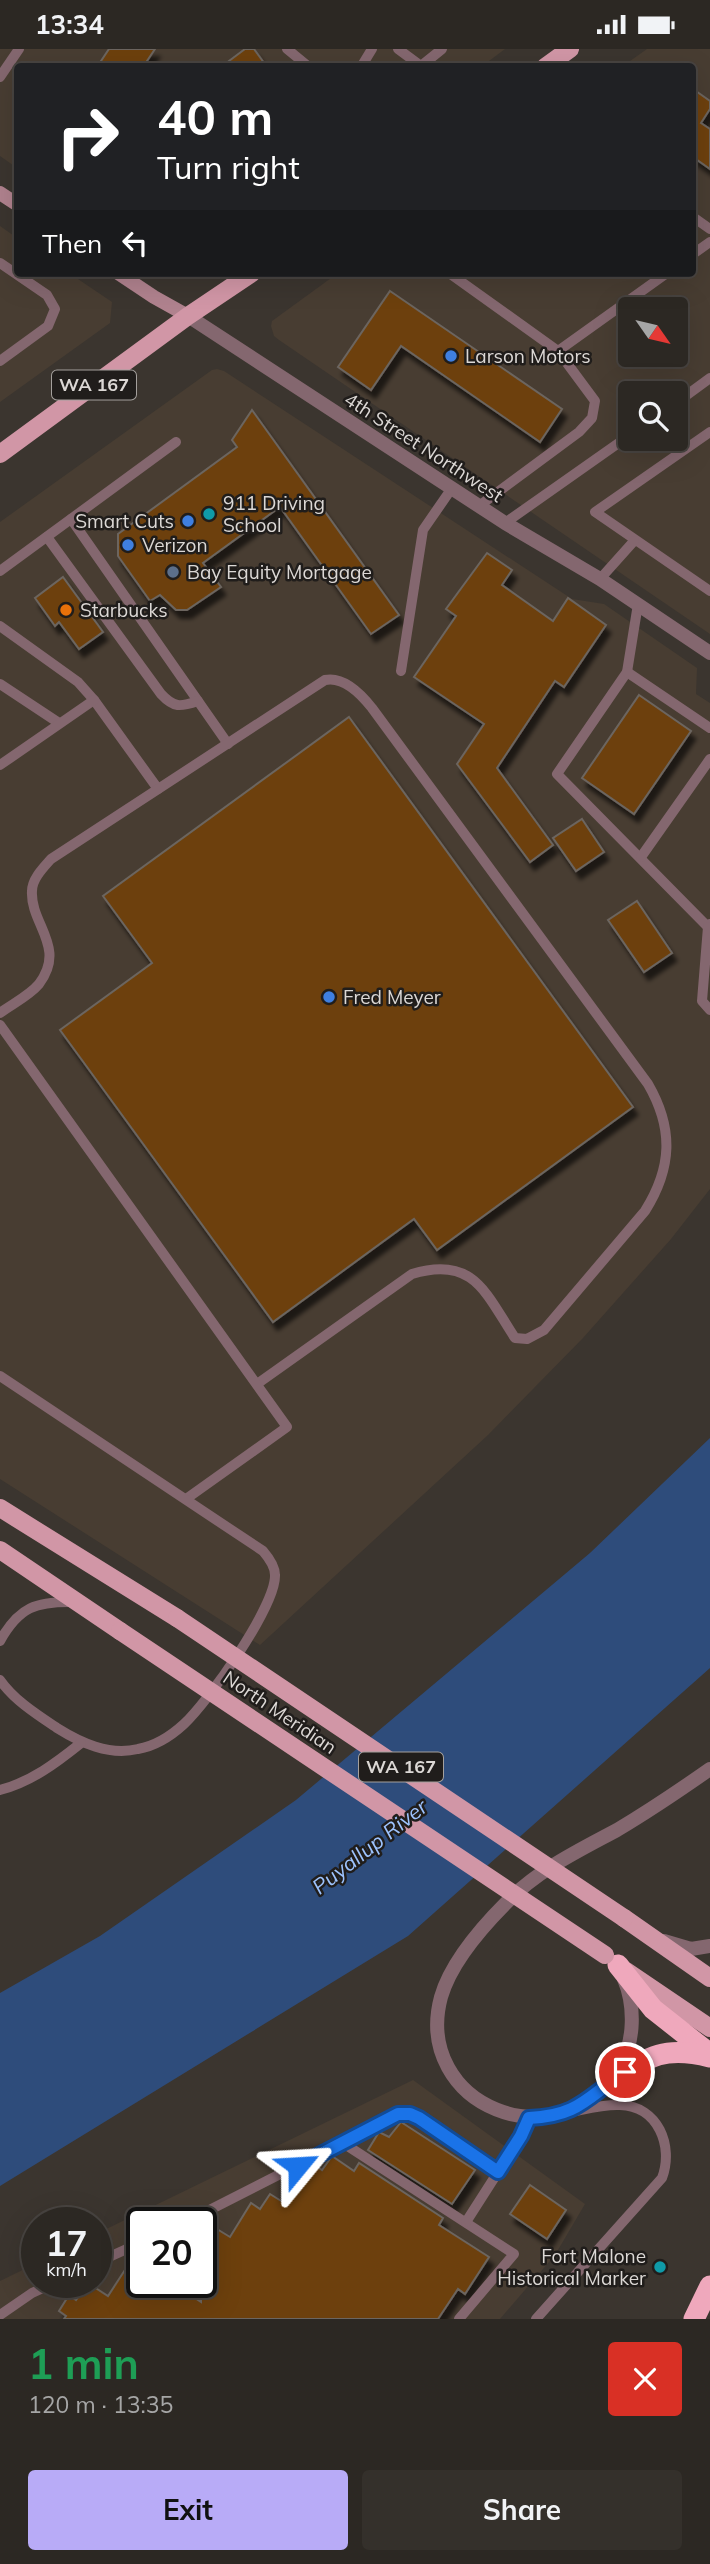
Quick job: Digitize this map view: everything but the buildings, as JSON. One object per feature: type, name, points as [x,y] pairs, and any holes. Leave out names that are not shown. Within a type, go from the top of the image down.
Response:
[{"type":"highway","name":"WA 167","points":[[611,1960],[653,2009],[710,2055]]},
{"type":"highway","points":[[610,2082],[641,2062],[660,2054],[688,2051],[710,2055]]},
{"type":"highway","points":[[694,2319],[710,2286]]},
{"type":"highway","points":[[700,2319],[710,2304]]},
{"type":"main road","points":[[551,63],[570,49]]},
{"type":"main road","name":"4th Street Northwest","points":[[124,277],[188,316]]},
{"type":"main road","name":"WA 167","points":[[0,454],[188,316],[246,277]]},
{"type":"main road","name":"North Meridian","points":[[0,1508],[177,1618],[710,1977]]},
{"type":"main road","name":"North Meridian","points":[[0,1550],[710,2028]]},
{"type":"street","name":"4th Street Northwest","points":[[188,316],[505,523],[600,579],[710,653]]},
{"type":"street","points":[[611,1960],[628,1988],[632,2005],[631,2028],[625,2054],[610,2082],[587,2102],[559,2115],[529,2118],[499,2111],[473,2096],[462,2085],[441,2045],[438,2015],[445,1985],[452,1971],[490,1920],[542,1871],[620,1828],[710,1769]]},
{"type":"street","points":[[648,1933],[675,1946],[691,1949],[710,1946]]},
{"type":"lane","points":[[0,77],[19,49]]},
{"type":"lane","points":[[287,49],[304,63]]},
{"type":"lane","points":[[398,49],[418,63]]},
{"type":"lane","points":[[424,63],[442,49]]},
{"type":"lane","points":[[696,218],[710,229]]},
{"type":"lane","points":[[0,361],[48,326],[55,309],[47,295],[21,277]]},
{"type":"lane","points":[[455,277],[558,351],[595,401],[592,418],[579,432],[479,506]]},
{"type":"lane","points":[[558,351],[661,277]]},
{"type":"lane","points":[[688,394],[710,378]]},
{"type":"lane","points":[[710,432],[595,512],[710,591]]},
{"type":"lane","points":[[0,571],[176,442]]},
{"type":"lane","points":[[505,523],[618,443]]},
{"type":"lane","points":[[401,671],[424,530],[452,488]]},
{"type":"lane","points":[[71,519],[228,744]]},
{"type":"lane","points":[[47,537],[171,705],[181,707],[198,701]]},
{"type":"lane","points":[[600,579],[634,541]]},
{"type":"lane","points":[[638,604],[627,672],[557,774],[709,925],[702,1001],[710,1010]]},
{"type":"lane","points":[[0,626],[60,667],[94,699],[158,789]]},
{"type":"lane","points":[[627,672],[710,728]]},
{"type":"lane","points":[[0,1013],[35,988],[47,967],[48,947],[32,892],[43,868],[51,859],[325,680],[340,681],[359,694],[372,708],[648,1084],[666,1133],[667,1155],[656,1194],[645,1211],[544,1330],[527,1339],[515,1338],[483,1287],[474,1279],[463,1272],[447,1268],[428,1269],[412,1273],[257,1384]]},
{"type":"lane","points":[[0,684],[59,723]]},
{"type":"lane","points":[[0,765],[94,699]]},
{"type":"lane","points":[[641,857],[710,759]]},
{"type":"lane","points":[[0,1025],[287,1427],[186,1499]]},
{"type":"lane","points":[[0,1376],[263,1552],[274,1567],[275,1576],[271,1593],[251,1633],[206,1701],[182,1726],[160,1742],[137,1750],[118,1751],[81,1743],[27,1707],[0,1680]]},
{"type":"lane","points":[[0,1641],[7,1627],[31,1606],[55,1601],[76,1602]]},
{"type":"lane","points":[[0,1790],[20,1784],[54,1764],[81,1743]]},
{"type":"lane","points":[[536,2319],[662,2178],[667,2166],[668,2155],[661,2130],[654,2120],[633,2107],[620,2104],[559,2115]]},
{"type":"lane","points":[[216,2207],[398,2114],[410,2114],[419,2118],[498,2172]]},
{"type":"lane","points":[[466,2222],[521,2136],[529,2118]]},
{"type":"lane","points":[[344,2143],[514,2254],[459,2319]]},
{"type":"lane","points":[[0,2315],[25,2298]]},
{"type":"shaded area","points":[[0,49],[505,49],[486,63],[14,63],[14,166],[0,156]]},
{"type":"shaded area","points":[[647,49],[710,49],[710,634],[279,340],[274,336],[272,321],[332,277],[696,277],[696,63],[627,63]]},
{"type":"shaded area","points":[[0,226],[14,236],[14,277],[75,277],[112,302],[110,323],[0,402]]},
{"type":"shaded area","points":[[217,369],[224,371],[572,599],[604,604],[697,668],[696,694],[710,703],[710,1189],[671,1239],[583,1338],[488,1435],[260,1645],[0,1479],[0,522]]},
{"type":"shaded area","points":[[413,2080],[585,2204],[555,2255],[500,2319],[0,2319],[0,2281],[21,2271],[21,2298],[112,2298],[112,2226],[126,2219],[126,2298],[217,2298],[217,2207],[152,2207]]},
{"type":"water","name":"Puyallup River","points":[[710,1438],[710,1668],[408,1936],[0,2186],[0,1993],[100,1936],[296,1800],[590,1553]]},
{"type":"place","name":"Larson Motors","points":[[451,356]]},
{"type":"place","name":"911 Driving School","points":[[209,514]]},
{"type":"place","name":"Smart Cuts","points":[[188,521]]},
{"type":"place","name":"Verizon","points":[[128,545]]},
{"type":"place","name":"Bay Equity Mortgage","points":[[173,572]]},
{"type":"place","name":"Starbucks","points":[[66,610]]},
{"type":"place","name":"Fred Meyer","points":[[329,997]]},
{"type":"place","name":"Fort Malone Historical Marker","points":[[660,2267]]},
{"type":"route","points":[[298,2166],[398,2114],[410,2114],[498,2172],[529,2118],[559,2115],[573,2110],[625,2072]]}]
